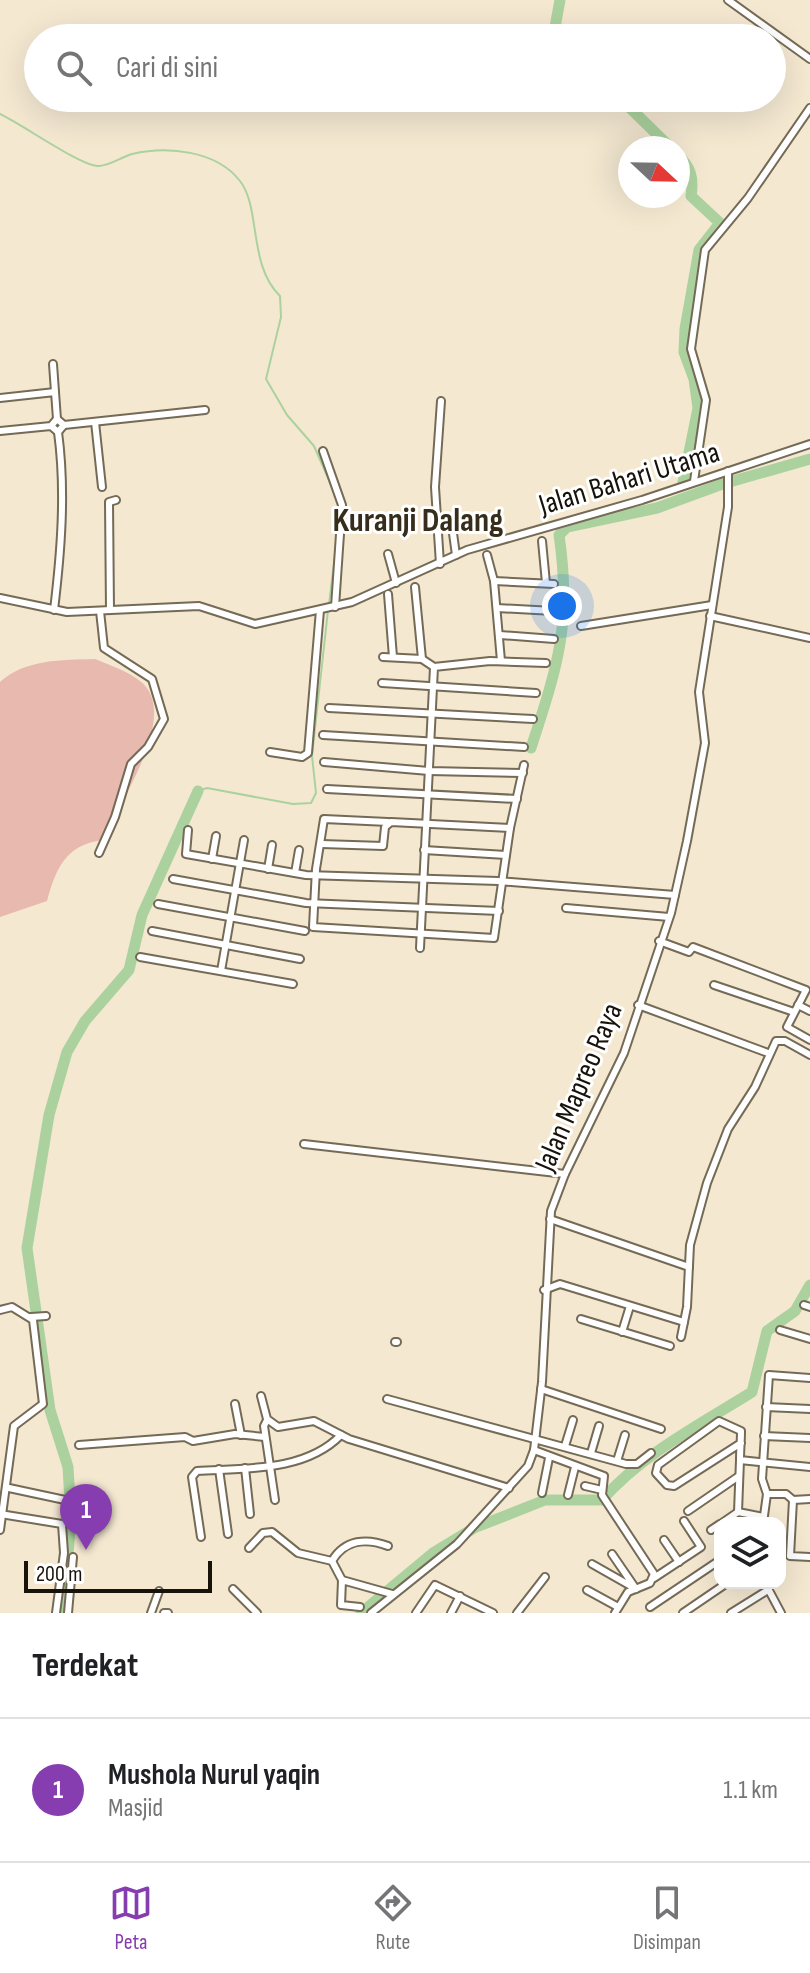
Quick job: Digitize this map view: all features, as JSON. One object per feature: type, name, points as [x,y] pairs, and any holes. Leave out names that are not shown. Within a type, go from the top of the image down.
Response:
[{"type":"street","points":[[728,0],[761,24]]},
{"type":"street","points":[[786,42],[810,59]]},
{"type":"street","points":[[694,481],[706,400],[691,349],[705,250],[748,198],[810,108]]},
{"type":"street","points":[[0,431],[51,426],[57,419],[53,364]]},
{"type":"street","points":[[0,398],[55,392]]},
{"type":"street","points":[[440,564],[435,487],[441,401]]},
{"type":"street","points":[[58,432],[64,425],[205,410]]},
{"type":"street","points":[[57,419],[64,425]]},
{"type":"street","points":[[95,422],[102,487]]},
{"type":"street","points":[[51,426],[58,432],[61,457],[61,557],[54,610]]},
{"type":"street","name":"Jalan Bahari Utama","points":[[0,598],[54,610],[199,606],[252,624],[328,608],[396,583],[456,555],[567,519],[642,500],[810,444]]},
{"type":"street","points":[[270,752],[302,757],[308,753],[342,505],[323,451]]},
{"type":"street","name":"Jalan Mapreo Raya","points":[[534,1450],[541,1389],[550,1219],[565,1174],[614,1074],[675,895],[705,743],[699,692],[728,507],[728,471]]},
{"type":"street","points":[[110,610],[109,502],[116,500]]},
{"type":"street","points":[[437,525],[452,526],[456,555]]},
{"type":"street","points":[[494,581],[550,583],[542,541]]},
{"type":"street","points":[[388,554],[396,583]]},
{"type":"street","points":[[487,555],[494,581],[501,661]]},
{"type":"street","points":[[415,587],[422,659]]},
{"type":"street","points":[[388,594],[393,657]]},
{"type":"street","points":[[581,626],[712,605]]},
{"type":"street","points":[[497,608],[554,611]]},
{"type":"street","points":[[99,853],[115,817],[131,764],[148,747],[164,719],[152,679],[104,648],[100,611]]},
{"type":"street","points":[[710,616],[810,638]]},
{"type":"street","points":[[500,635],[554,639]]},
{"type":"street","points":[[383,657],[422,659],[434,667],[501,661],[546,663]]},
{"type":"street","points":[[420,948],[434,667]]},
{"type":"street","points":[[382,683],[536,693]]},
{"type":"street","points":[[329,708],[533,719]]},
{"type":"street","points":[[323,735],[524,747]]},
{"type":"street","points":[[324,762],[429,771],[523,773]]},
{"type":"street","points":[[510,828],[324,819],[316,873],[314,928],[494,938],[510,828],[524,765]]},
{"type":"street","points":[[327,789],[517,799]]},
{"type":"street","points":[[322,844],[383,846],[388,822]]},
{"type":"street","points":[[188,830],[186,854],[295,873],[503,881],[675,895]]},
{"type":"street","points":[[212,859],[216,836]]},
{"type":"street","points":[[221,971],[244,840]]},
{"type":"street","points":[[268,869],[272,845]]},
{"type":"street","points":[[295,873],[299,850]]},
{"type":"street","points":[[424,850],[506,855]]},
{"type":"street","points":[[173,879],[314,902],[499,911]]},
{"type":"street","points":[[158,904],[305,931]]},
{"type":"street","points":[[566,908],[669,917]]},
{"type":"street","points":[[152,931],[300,959]]},
{"type":"street","points":[[659,941],[689,952],[693,947],[808,987],[787,1027],[810,1040]]},
{"type":"street","points":[[140,957],[293,984]]},
{"type":"street","points":[[714,985],[794,1012]]},
{"type":"street","points":[[638,1005],[768,1053]]},
{"type":"street","points":[[798,1005],[810,1011]]},
{"type":"street","points":[[681,1337],[690,1245],[712,1169],[733,1120],[758,1082],[768,1053],[776,1041],[782,1040],[810,1055]]},
{"type":"street","points":[[304,1144],[565,1174]]},
{"type":"street","points":[[550,1219],[689,1267]]},
{"type":"street","points":[[544,1290],[560,1284],[684,1322]]},
{"type":"street","points":[[622,1332],[630,1306]]},
{"type":"street","points":[[0,1310],[12,1307],[32,1317],[46,1316]]},
{"type":"street","points":[[0,1530],[9,1488],[14,1426],[43,1404],[32,1317]]},
{"type":"street","points":[[581,1319],[670,1346]]},
{"type":"street","points":[[780,1330],[810,1339]]},
{"type":"street","points":[[764,1517],[767,1494],[762,1487],[769,1375],[810,1378]]},
{"type":"street","points":[[541,1389],[661,1429]]},
{"type":"street","points":[[261,1396],[267,1420],[265,1437],[275,1500]]},
{"type":"street","points":[[387,1399],[617,1461],[637,1464],[651,1453]]},
{"type":"street","points":[[235,1404],[241,1435]]},
{"type":"street","points":[[766,1407],[810,1409]]},
{"type":"street","points":[[267,1420],[278,1427],[314,1421],[341,1435],[509,1488]]},
{"type":"street","points":[[565,1446],[573,1420]]},
{"type":"street","points":[[738,1512],[741,1443],[740,1429],[719,1421],[658,1465],[656,1473],[667,1485],[674,1486],[741,1443]]},
{"type":"street","points":[[591,1453],[599,1426]]},
{"type":"street","points":[[79,1445],[185,1437],[193,1441],[241,1435],[265,1437]]},
{"type":"street","points":[[201,1537],[192,1477],[197,1471],[270,1465],[312,1457],[341,1435]]},
{"type":"street","points":[[617,1461],[625,1435]]},
{"type":"street","points":[[764,1436],[810,1438]]},
{"type":"street","points":[[371,1613],[457,1544],[530,1463],[534,1450],[604,1476],[602,1490],[654,1578]]},
{"type":"street","points":[[542,1493],[549,1458]]},
{"type":"street","points":[[740,1460],[810,1467]]},
{"type":"street","points":[[568,1495],[575,1467]]},
{"type":"street","points":[[245,1468],[250,1514]]},
{"type":"street","points":[[219,1469],[228,1534]]},
{"type":"street","points":[[688,1511],[739,1476]]},
{"type":"street","points":[[585,1486],[602,1490]]},
{"type":"street","points":[[9,1488],[65,1500]]},
{"type":"street","points":[[767,1494],[786,1494],[793,1500],[810,1499]]},
{"type":"street","points":[[790,1556],[793,1500]]},
{"type":"street","points":[[738,1512],[754,1517]]},
{"type":"street","points":[[731,1517],[738,1512]]},
{"type":"street","points":[[2,1514],[62,1524],[68,1555],[68,1613]]},
{"type":"street","points":[[587,1590],[616,1610],[628,1592],[701,1547],[684,1521]]},
{"type":"street","points":[[249,1548],[263,1533],[272,1532],[298,1553],[332,1561],[342,1580],[341,1605],[360,1607]]},
{"type":"street","points":[[332,1561],[338,1551],[362,1540],[388,1546]]},
{"type":"street","points":[[664,1540],[679,1562]]},
{"type":"street","points":[[786,1546],[790,1546]]},
{"type":"street","points":[[612,1554],[636,1589]]},
{"type":"street","points":[[56,1613],[68,1555]]},
{"type":"street","points":[[786,1556],[810,1557]]},
{"type":"street","points":[[605,1571],[618,1562]]},
{"type":"street","points":[[592,1564],[636,1589]]},
{"type":"street","points":[[650,1607],[714,1564]]},
{"type":"street","points":[[517,1613],[545,1577]]},
{"type":"street","points":[[342,1580],[392,1594]]},
{"type":"street","points":[[416,1613],[432,1586],[493,1613]]},
{"type":"street","points":[[233,1589],[257,1613]]},
{"type":"street","points":[[683,1613],[718,1589]]},
{"type":"street","points":[[731,1613],[763,1589]]},
{"type":"street","points":[[769,1589],[781,1613]]},
{"type":"street","points":[[151,1613],[159,1591]]},
{"type":"street","points":[[451,1613],[460,1596]]},
{"type":"shaded area","points":[[95,659],[135,677],[151,696],[154,714],[143,759],[102,840],[79,847],[64,860],[47,901],[0,917],[0,682],[32,665]]},
{"type":"waterway","points":[[556,24],[560,0]]},
{"type":"waterway","points":[[634,112],[659,136]]},
{"type":"waterway","points":[[0,114],[88,164],[101,166],[132,154],[175,151],[205,157],[230,171],[240,181],[251,206],[263,269],[280,296],[281,317],[266,379],[287,415],[314,446],[338,501],[339,512]]},
{"type":"waterway","points":[[683,482],[698,408],[694,379],[684,352],[685,329],[699,250],[720,223],[691,196],[690,174]]},
{"type":"waterway","points":[[733,481],[810,459]]},
{"type":"waterway","points":[[531,748],[549,692],[560,643],[564,594],[559,535],[567,527],[657,508],[728,482]]},
{"type":"waterway","points":[[329,604],[336,547]]},
{"type":"waterway","points":[[198,791],[207,788],[293,804],[311,803],[316,793],[312,756],[328,610]]},
{"type":"waterway","points":[[59,1613],[65,1590],[71,1518],[68,1467],[50,1410],[27,1248],[49,1115],[67,1052],[85,1021],[129,970],[142,915],[198,791]]},
{"type":"waterway","points":[[361,1613],[433,1553],[474,1528],[545,1500],[602,1500],[654,1454],[752,1392],[767,1331],[795,1311],[810,1285]]},
{"type":"place","name":"Mushola Nurul yaqin","points":[[86,1550]]},
{"type":"district","name":"Kuranji Dalang","points":[[418,519]]}]
